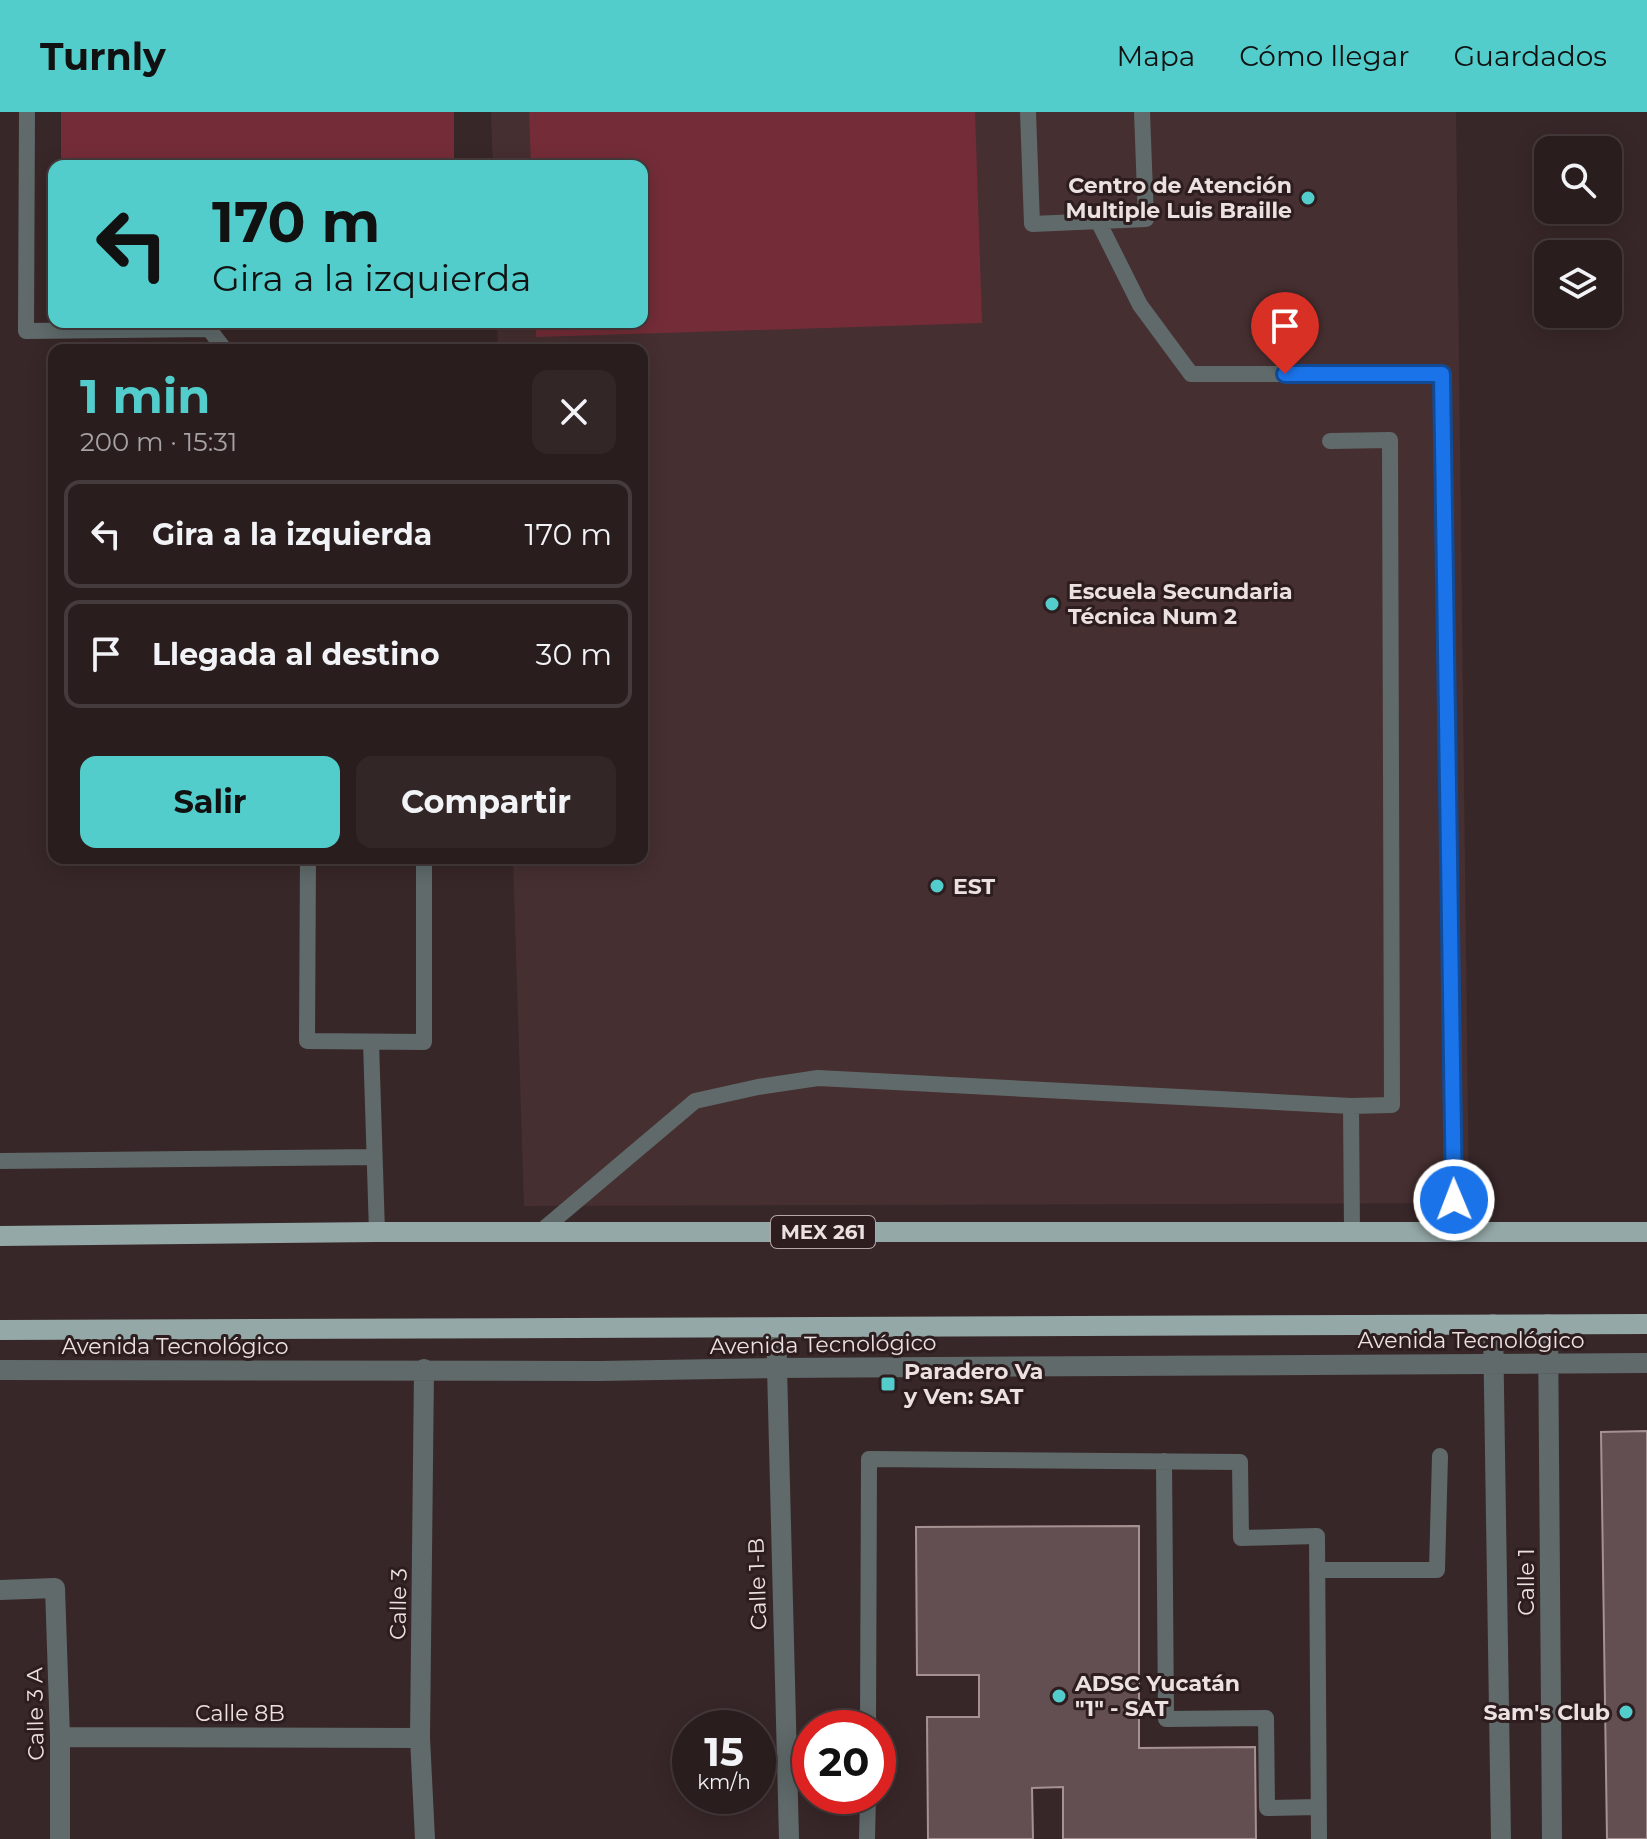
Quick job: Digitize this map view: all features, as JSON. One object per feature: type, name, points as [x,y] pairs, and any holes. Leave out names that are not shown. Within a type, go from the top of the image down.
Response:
[{"type":"main road","name":"MEX 261","points":[[0,1236],[377,1232],[1647,1232]]},
{"type":"main road","name":"Avenida Tecnológico","points":[[0,1330],[1647,1324]]},
{"type":"street","name":"Calle 1","points":[[1493,1324],[1501,1839]]},
{"type":"street","name":"Calle 1","points":[[1548,1324],[1552,1839]]},
{"type":"street","name":"Calle 1-B","points":[[776,1328],[789,1839]]},
{"type":"street","name":"Avenida Tecnológico","points":[[0,1370],[599,1371],[1647,1363]]},
{"type":"street","name":"Calle 3","points":[[424,1369],[420,1738],[425,1839]]},
{"type":"street","name":"Calle 3 A","points":[[0,1590],[55,1588],[60,1839]]},
{"type":"street","name":"Calle 8B","points":[[60,1737],[420,1738]]},
{"type":"lane","points":[[27,112],[26,331],[209,329],[220,344]]},
{"type":"lane","points":[[1028,112],[1032,224],[1146,219],[1142,112]]},
{"type":"lane","points":[[1098,221],[1140,305],[1191,374],[1442,374],[1455,1232]]},
{"type":"lane","points":[[540,1232],[695,1101],[818,1078],[1351,1106],[1392,1105],[1390,440],[1330,441]]},
{"type":"lane","points":[[308,864],[307,1041],[371,1042],[424,1042],[424,864]]},
{"type":"lane","points":[[371,1042],[377,1232]]},
{"type":"lane","points":[[1351,1106],[1352,1231]]},
{"type":"lane","points":[[0,1161],[374,1157]]},
{"type":"lane","points":[[1317,1570],[1437,1570],[1440,1456]]},
{"type":"lane","points":[[868,1710],[869,1459],[1240,1462],[1241,1538],[1317,1536],[1319,1839]]},
{"type":"lane","points":[[1164,1461],[1166,1719],[1266,1718],[1267,1808],[1318,1807]]},
{"type":"lane","points":[[867,1839],[868,1814]]},
{"type":"shaded area","points":[[61,112],[454,112],[454,160],[61,160]]},
{"type":"shaded area","name":"Escuela Secundaria Técnica Num 2","points":[[491,112],[1456,112],[1469,1203],[524,1206],[513,864],[648,864],[648,344],[498,344],[497,328],[648,328],[648,160],[493,160]]},
{"type":"shaded area","points":[[529,112],[975,112],[982,323],[536,337],[536,328],[648,328],[648,160],[531,160]]},
{"type":"building","name":"Sam's Club","points":[[1647,1431],[1647,1839],[1607,1839],[1601,1432]]},
{"type":"building","name":"ADSC Yucatán \"1\" - SAT","points":[[1139,1526],[1139,1748],[1255,1747],[1256,1839],[1063,1839],[1063,1787],[1032,1788],[1033,1839],[928,1839],[927,1717],[979,1717],[979,1675],[917,1675],[916,1527]]},
{"type":"place","name":"Centro de Atención Multiple Luis Braille","points":[[1308,198]]},
{"type":"place","name":"Escuela Secundaria Técnica Num 2","points":[[1052,604]]},
{"type":"place","name":"EST","points":[[937,886]]},
{"type":"place","name":"Paradero Va y Ven: SAT","points":[[888,1384]]},
{"type":"place","name":"ADSC Yucatán \"1\" - SAT","points":[[1059,1696]]},
{"type":"place","name":"Sam's Club","points":[[1626,1712]]},
{"type":"route","points":[[1285,374],[1442,374],[1454,1200]]}]
